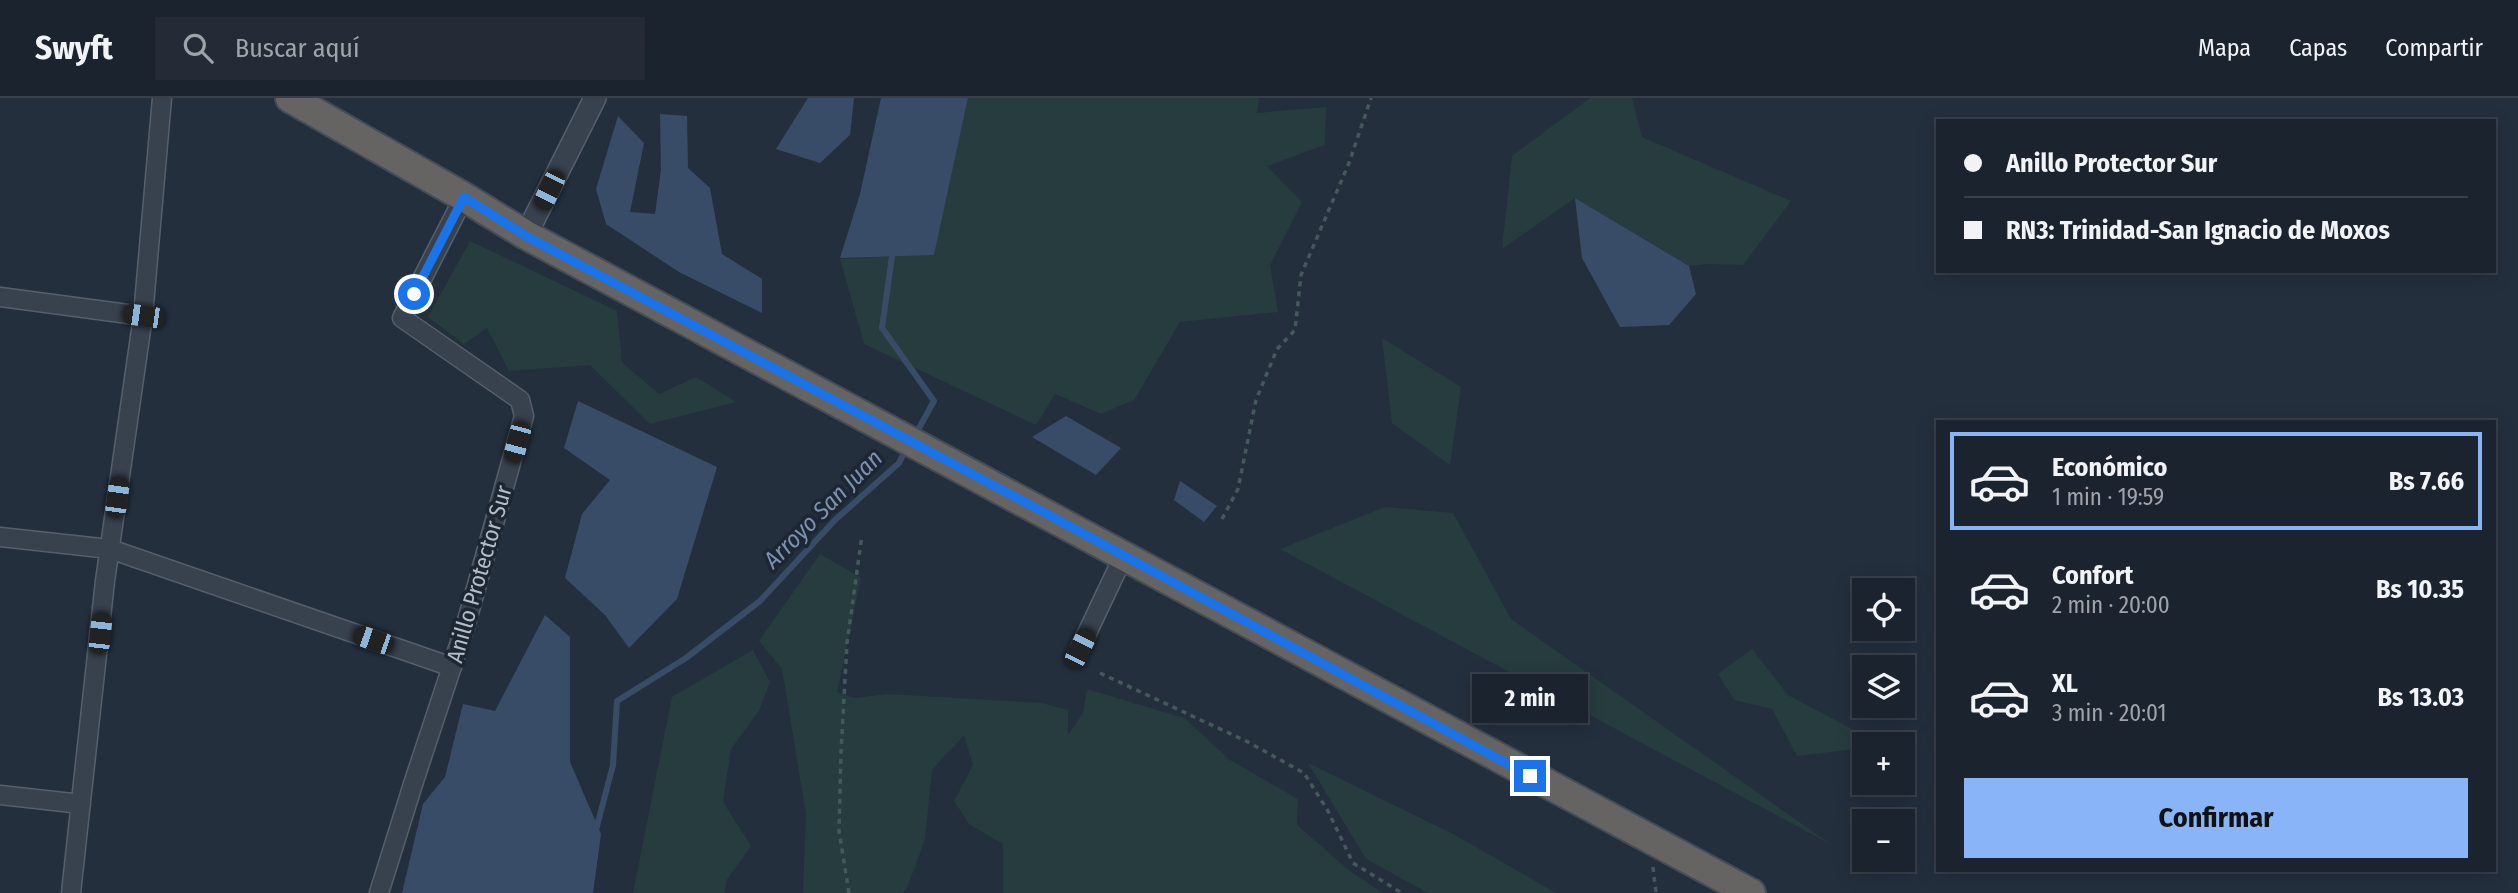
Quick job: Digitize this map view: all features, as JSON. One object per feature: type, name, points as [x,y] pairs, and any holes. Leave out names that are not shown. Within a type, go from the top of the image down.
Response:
[{"type":"highway","points":[[290,98],[464,197],[526,236],[1751,893]]},
{"type":"street","points":[[73,893],[110,549],[143,316],[162,98]]},
{"type":"street","points":[[526,236],[594,98]]},
{"type":"street","name":"Anillo Protector Sur","points":[[379,893],[466,624],[524,416],[520,400],[402,318],[464,197]]},
{"type":"street","points":[[0,298],[143,316]]},
{"type":"street","points":[[0,537],[110,549],[452,667]]},
{"type":"street","points":[[1080,648],[1124,555]]},
{"type":"street","points":[[0,795],[81,804]]},
{"type":"path","points":[[1222,519],[1238,489],[1256,400],[1277,349],[1295,330],[1301,275],[1349,163],[1371,98]]},
{"type":"path","points":[[849,893],[839,831],[841,765],[847,643],[862,535]]},
{"type":"path","points":[[1100,673],[1248,742],[1304,773],[1328,811],[1353,863],[1402,893]]},
{"type":"green space","points":[[968,98],[1259,98],[1257,113],[1326,107],[1325,145],[1267,166],[1302,202],[1270,265],[1278,312],[1180,322],[1134,400],[1101,414],[1055,394],[1036,425],[864,344],[840,259],[934,254]]},
{"type":"green space","points":[[1590,98],[1632,98],[1642,137],[1791,201],[1743,265],[1689,266],[1575,198],[1502,249],[1512,156]]},
{"type":"green space","points":[[470,241],[617,311],[622,362],[659,394],[696,377],[736,402],[650,424],[590,365],[509,371],[487,328],[464,344],[428,317]]},
{"type":"green space","points":[[1382,338],[1461,387],[1450,465],[1392,423]]},
{"type":"green space","points":[[1385,507],[1453,513],[1511,619],[1832,845],[1280,549]]},
{"type":"green space","points":[[820,554],[861,578],[837,692],[854,698],[887,694],[1042,703],[1068,710],[1068,735],[1083,713],[1087,689],[1184,718],[1230,760],[1298,799],[1297,825],[1351,872],[1383,893],[1003,893],[1003,844],[969,824],[954,801],[973,765],[964,735],[932,770],[925,839],[908,886],[902,893],[803,893],[806,814],[782,669],[759,641]]},
{"type":"green space","points":[[1752,649],[1788,695],[1857,732],[1852,732],[1852,749],[1797,756],[1772,709],[1734,700],[1718,674]]},
{"type":"green space","points":[[753,650],[770,682],[759,711],[731,749],[723,802],[751,846],[726,881],[725,893],[633,893],[672,697]]},
{"type":"green space","points":[[1308,763],[1455,835],[1556,893],[1428,893],[1366,859]]},
{"type":"water","points":[[808,98],[854,98],[850,135],[820,163],[776,149]]},
{"type":"water","points":[[881,98],[968,98],[934,255],[840,258],[860,194]]},
{"type":"water","points":[[660,114],[687,116],[688,168],[710,188],[722,254],[762,279],[762,313],[679,272],[606,224],[596,189],[618,116],[644,143],[630,212],[655,214],[661,170]]},
{"type":"water","points":[[1575,198],[1689,266],[1696,294],[1669,325],[1620,327],[1582,258]]},
{"type":"water","points":[[578,401],[717,467],[677,599],[629,648],[605,615],[565,578],[582,514],[610,480],[564,448]]},
{"type":"water","points":[[1066,416],[1121,448],[1096,475],[1032,437]]},
{"type":"water","points":[[1180,481],[1217,506],[1204,522],[1174,500]]},
{"type":"water","points":[[545,615],[570,637],[570,762],[601,834],[593,893],[402,893],[423,804],[445,777],[463,704],[495,711]]},
{"type":"waterway","name":"Arroyo San Juan","points":[[893,249],[882,328],[934,401],[914,437]]},
{"type":"waterway","name":"Arroyo San Juan","points":[[596,830],[613,765],[617,701],[686,658],[760,601],[835,520],[899,463],[906,449]]},
{"type":"route","points":[[414,294],[464,197],[526,236],[1530,776]]}]
